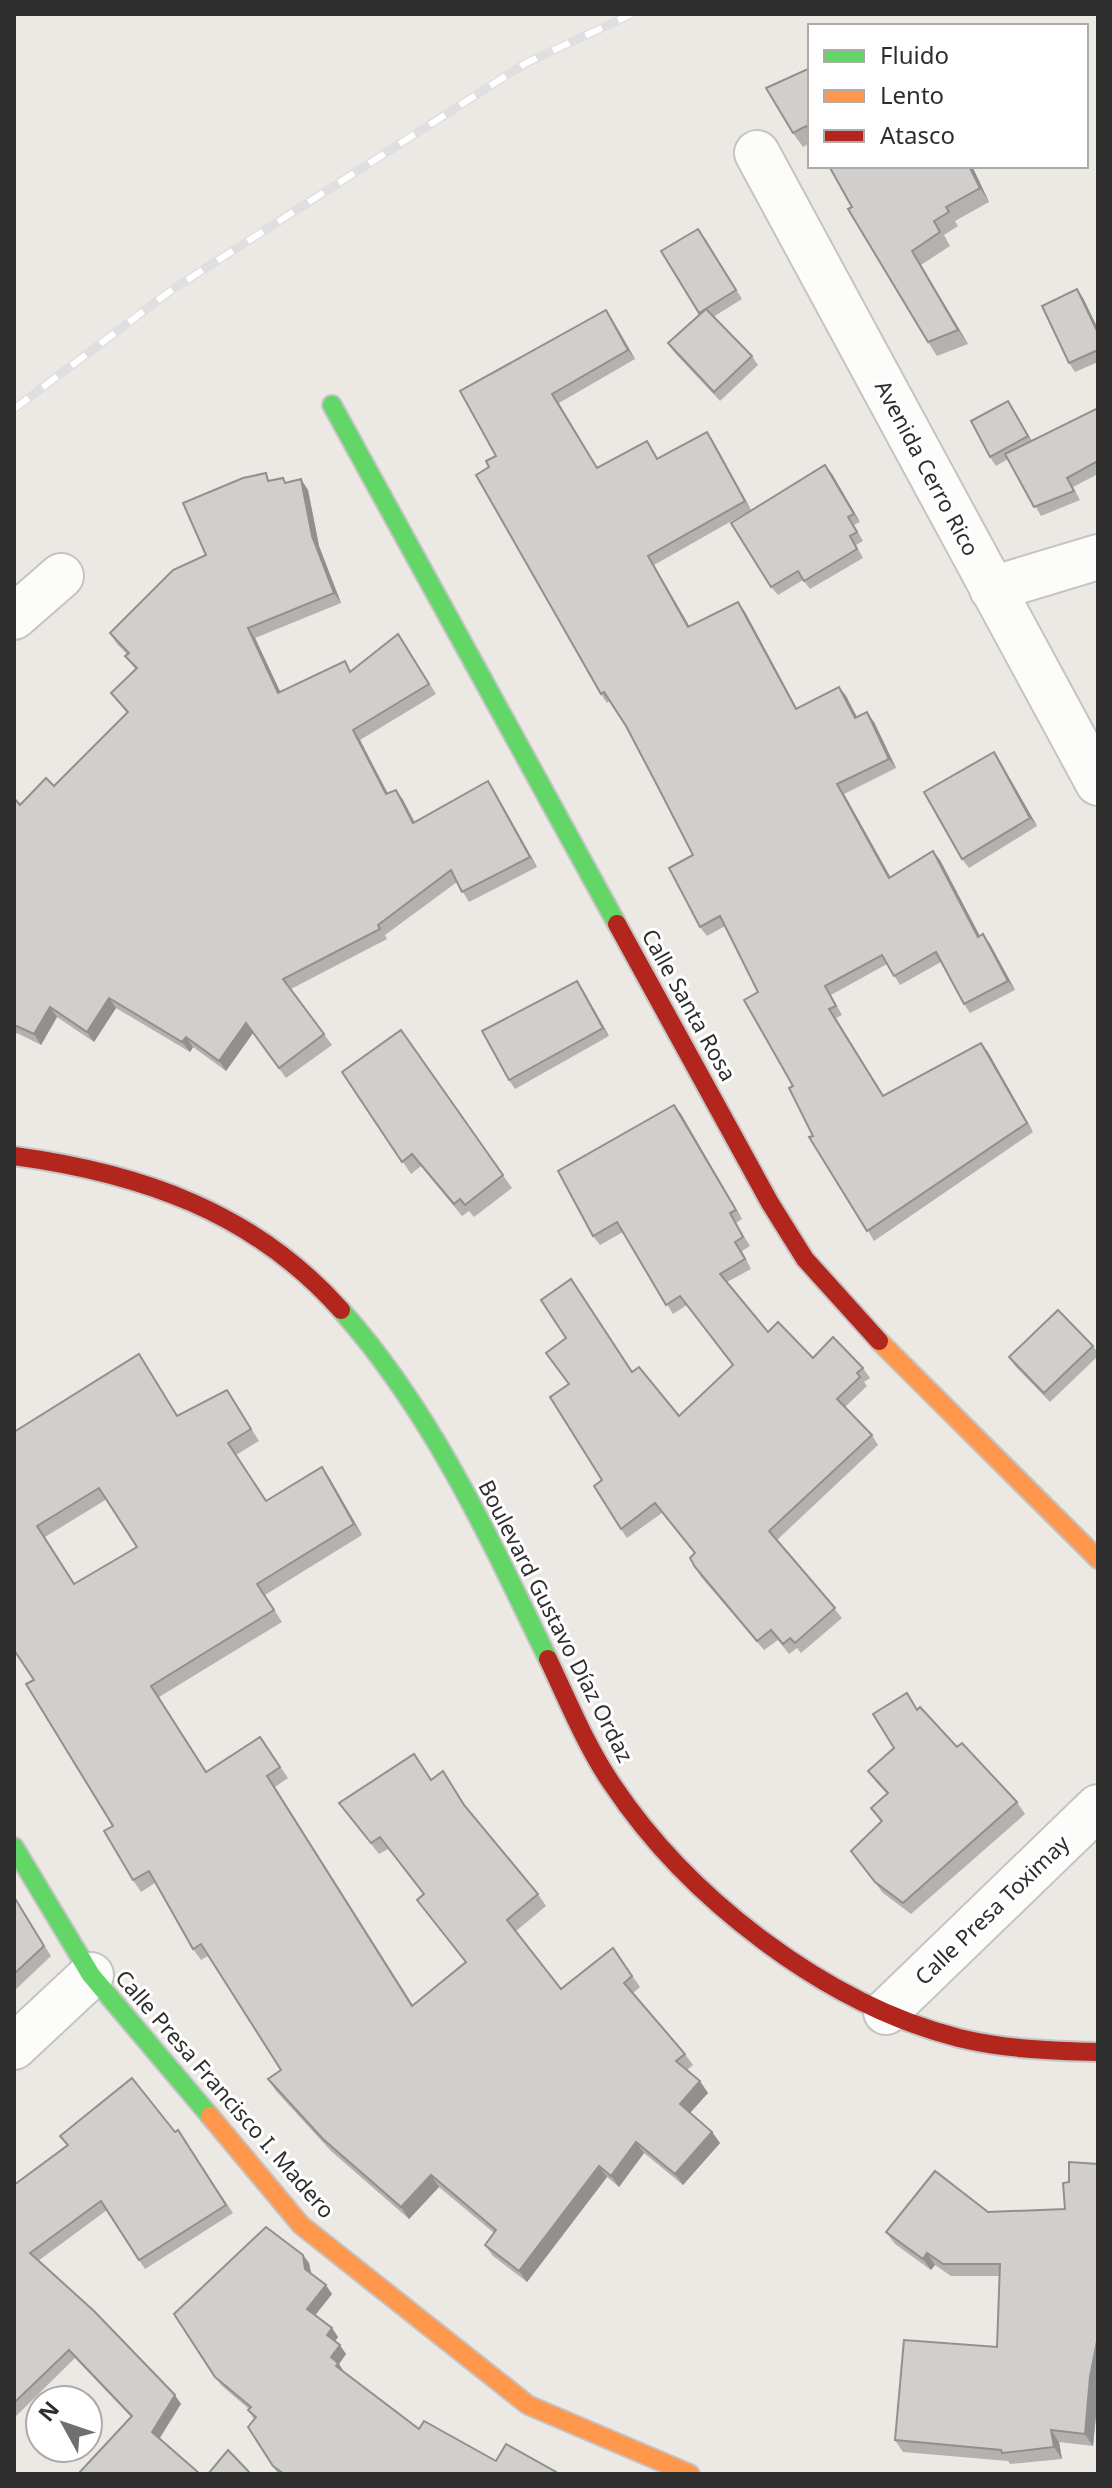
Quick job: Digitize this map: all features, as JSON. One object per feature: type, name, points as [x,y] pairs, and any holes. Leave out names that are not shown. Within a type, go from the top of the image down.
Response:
[{"type":"street","name":"Avenida Cerro Rico","points":[[757,153],[1098,783]]},
{"type":"street","name":"Calle Santa Rosa","points":[[332,405],[770,1203],[805,1259],[852,1314],[1098,1559]]},
{"type":"street","points":[[992,589],[1098,557]]},
{"type":"street","points":[[14,617],[61,576]]},
{"type":"street","name":"Boulevard Gustavo Díaz Ordaz","points":[[14,1156],[144,1183],[216,1210],[318,1283],[396,1373],[432,1432],[605,1771],[648,1831],[688,1874],[741,1921],[834,1985],[886,2012],[945,2034],[998,2044],[1098,2052]]},
{"type":"street","name":"Calle Presa Toximay","points":[[886,2012],[1098,1807]]},
{"type":"street","name":"Calle Presa Francisco I. Madero","points":[[14,1847],[91,1975],[301,2225],[528,2405],[690,2474]]},
{"type":"street","points":[[14,2047],[91,1975]]},
{"type":"building","points":[[808,69],[808,129],[806,126],[793,133],[766,88]]},
{"type":"building","points":[[830,168],[970,168],[980,188],[946,207],[949,212],[934,221],[940,232],[912,251],[958,330],[928,342],[848,209],[852,207]]},
{"type":"building","points":[[698,229],[736,290],[699,313],[661,251]]},
{"type":"building","points":[[1077,289],[1098,333],[1098,350],[1069,363],[1042,306]]},
{"type":"building","points":[[706,309],[752,356],[714,392],[668,343]]},
{"type":"building","points":[[606,310],[628,350],[552,394],[597,468],[647,441],[657,459],[707,432],[745,501],[648,556],[688,627],[738,602],[796,709],[839,687],[855,718],[867,712],[889,759],[837,784],[889,878],[933,851],[978,937],[983,934],[1008,981],[964,1004],[936,952],[894,976],[882,955],[825,986],[836,1006],[829,1009],[883,1096],[981,1043],[1027,1123],[867,1231],[809,1137],[813,1136],[789,1088],[793,1086],[744,1000],[758,992],[720,916],[700,927],[669,868],[693,855],[657,785],[626,726],[604,692],[601,694],[476,475],[489,467],[486,461],[496,456],[460,391]]},
{"type":"building","points":[[1008,401],[1028,436],[990,457],[971,421]]},
{"type":"building","points":[[1098,408],[1098,461],[1067,478],[1074,491],[1034,507],[1005,454]]},
{"type":"building","points":[[825,465],[854,514],[848,517],[857,532],[850,536],[857,549],[804,581],[798,571],[771,587],[731,523]]},
{"type":"building","points":[[266,473],[268,481],[283,478],[285,483],[301,479],[312,536],[334,593],[248,628],[278,693],[345,661],[350,672],[398,634],[429,684],[353,730],[386,794],[396,790],[413,823],[488,781],[530,857],[462,892],[451,870],[378,925],[380,929],[283,979],[324,1034],[279,1068],[246,1023],[219,1061],[186,1037],[182,1042],[109,998],[87,1032],[50,1007],[34,1034],[14,1025],[14,798],[20,805],[46,778],[54,786],[128,712],[111,693],[137,668],[125,656],[129,653],[110,633],[173,570],[206,555],[183,503],[243,478]]},
{"type":"building","points":[[994,752],[1030,818],[962,859],[924,792]]},
{"type":"building","points":[[577,981],[603,1028],[509,1080],[482,1031]]},
{"type":"building","points":[[401,1030],[503,1175],[465,1205],[460,1199],[454,1204],[412,1154],[402,1162],[342,1072]]},
{"type":"building","points":[[674,1105],[736,1210],[730,1213],[743,1237],[735,1242],[745,1259],[720,1274],[768,1332],[778,1322],[813,1358],[833,1337],[863,1368],[857,1373],[860,1377],[837,1399],[872,1435],[769,1531],[835,1608],[795,1643],[790,1638],[783,1644],[771,1630],[757,1641],[695,1567],[690,1558],[695,1553],[655,1503],[621,1529],[594,1486],[602,1480],[550,1397],[569,1384],[546,1353],[566,1338],[541,1300],[571,1279],[632,1372],[639,1367],[679,1416],[733,1365],[680,1296],[666,1305],[617,1222],[593,1236],[558,1171]]},
{"type":"building","points":[[1058,1310],[1093,1346],[1044,1393],[1009,1357]]},
{"type":"building","points":[[139,1354],[177,1416],[227,1390],[251,1429],[228,1443],[266,1501],[322,1467],[354,1524],[257,1584],[274,1610],[151,1686],[206,1772],[260,1737],[280,1767],[267,1776],[412,2006],[466,1962],[417,1900],[424,1894],[380,1837],[371,1843],[339,1803],[414,1754],[431,1780],[443,1771],[464,1805],[538,1894],[507,1920],[561,1989],[613,1948],[632,1976],[624,1983],[685,2054],[676,2061],[700,2081],[680,2104],[712,2132],[675,2174],[636,2142],[611,2176],[599,2166],[519,2271],[485,2245],[496,2230],[431,2175],[401,2207],[323,2139],[268,2079],[281,2070],[201,1944],[193,1949],[149,1871],[133,1880],[104,1831],[113,1826],[26,1684],[34,1680],[14,1650],[14,1432]],"holes":[[[99,1488],[137,1547],[74,1584],[37,1526]]]},
{"type":"building","points":[[907,1693],[917,1710],[920,1707],[957,1747],[962,1743],[1017,1802],[903,1903],[875,1882],[851,1851],[882,1821],[871,1808],[888,1793],[868,1771],[894,1748],[873,1714]]},
{"type":"building","points":[[16,1900],[44,1946],[14,1974],[14,1902]]},
{"type":"building","points":[[132,2078],[175,2132],[178,2130],[226,2205],[139,2260],[101,2201],[30,2253],[94,2311],[175,2395],[152,2432],[200,2474],[78,2474],[87,2464],[104,2464],[104,2446],[132,2416],[69,2350],[34,2384],[24,2384],[24,2393],[14,2403],[14,2185],[68,2145],[60,2136]]},
{"type":"building","points":[[1069,2162],[1098,2164],[1098,2336],[1090,2377],[1085,2434],[1051,2430],[1054,2447],[1002,2453],[1001,2450],[895,2440],[904,2340],[997,2347],[1000,2264],[943,2264],[927,2253],[923,2259],[886,2232],[935,2171],[988,2212],[1065,2209],[1063,2183],[1069,2182]]},
{"type":"building","points":[[266,2227],[303,2255],[305,2269],[326,2285],[307,2309],[332,2328],[327,2335],[340,2345],[331,2357],[338,2363],[336,2366],[419,2429],[424,2421],[496,2461],[506,2444],[555,2474],[284,2474],[273,2466],[248,2427],[256,2417],[248,2410],[251,2407],[215,2377],[174,2314]]},
{"type":"building","points":[[228,2450],[251,2474],[208,2474]]},
{"type":"railway","points":[[14,409],[173,289],[526,63],[632,14]]},
{"type":"traffic: fast","points":[[332,405],[617,924]]},
{"type":"traffic: fast","points":[[341,1310],[374,1349],[431,1433],[481,1522],[548,1659]]},
{"type":"traffic: fast","points":[[14,1847],[91,1975],[210,2116]]},
{"type":"traffic: slow","points":[[879,1341],[1098,1559]]},
{"type":"traffic: slow","points":[[210,2116],[301,2225],[528,2405],[690,2474]]},
{"type":"traffic: jam","points":[[617,924],[770,1203],[805,1259],[879,1341]]},
{"type":"traffic: jam","points":[[14,1156],[106,1173],[192,1203],[233,1223],[271,1247],[307,1276],[341,1310]]},
{"type":"traffic: jam","points":[[548,1659],[594,1754],[643,1826],[679,1867],[720,1906],[764,1941],[810,1973],[859,2000],[909,2022],[993,2045],[1098,2052]]}]
